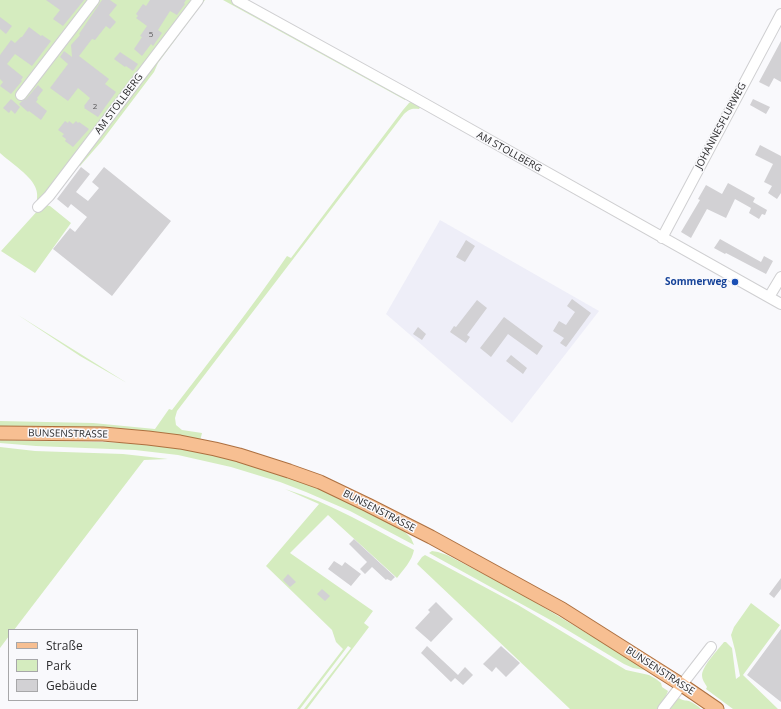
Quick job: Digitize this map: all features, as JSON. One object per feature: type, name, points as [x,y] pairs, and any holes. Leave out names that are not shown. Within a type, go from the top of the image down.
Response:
[{"type":"main road","name":"BUNSENSTRASSE","points":[[0,433],[103,434],[180,442],[215,449],[320,482],[375,508],[438,541],[562,609],[717,709]]},
{"type":"street","points":[[21,95],[94,0]]},
{"type":"street","name":"AM STOLLBERG","points":[[38,207],[49,196],[198,0]]},
{"type":"street","name":"AM STOLLBERG","points":[[237,0],[781,304]]},
{"type":"street","name":"JOHANNESFLURWEG","points":[[662,238],[781,14]]},
{"type":"street","points":[[769,298],[781,277]]},
{"type":"street","points":[[663,709],[711,647]]},
{"type":"shaded area","points":[[440,220],[599,311],[512,423],[386,314]]},
{"type":"green space","points":[[0,0],[194,0],[51,188],[36,205],[37,193],[34,184],[21,170],[0,153]]},
{"type":"green space","points":[[202,0],[205,0],[158,63],[154,72],[101,142],[80,166],[77,164]]},
{"type":"green space","points":[[223,0],[231,0],[407,97],[405,100]]},
{"type":"green space","points":[[412,101],[421,106],[419,109],[411,109],[404,114],[177,411],[175,418],[176,425],[182,430],[202,433],[200,441],[0,427],[0,421],[93,423],[155,429],[169,409],[172,410],[231,334],[287,256],[291,258],[403,110]]},
{"type":"green space","points":[[45,205],[50,206],[71,223],[35,273],[1,251],[40,208]]},
{"type":"green space","points":[[18,315],[127,383],[80,356]]},
{"type":"green space","points":[[0,440],[135,443],[204,453],[229,459],[277,473],[348,502],[404,531],[411,538],[414,545],[350,511],[306,492],[280,482],[231,467],[178,455],[135,450],[0,443]]},
{"type":"green space","points":[[0,447],[35,451],[123,454],[168,459],[144,460],[15,629],[8,629],[8,637],[0,648]]},
{"type":"green space","points":[[285,489],[319,501],[414,550],[409,562],[397,578],[328,515],[290,553],[373,611],[364,623],[369,627],[307,709],[304,709],[351,648],[348,646],[300,709],[297,709],[343,649],[336,642],[332,630],[266,566],[319,504]]},
{"type":"green space","points":[[432,551],[447,555],[518,592],[650,671],[633,668],[624,664],[554,622],[429,553]]},
{"type":"green space","points":[[425,555],[518,605],[626,670],[649,675],[656,679],[661,683],[662,687],[668,691],[665,698],[658,709],[570,709],[417,564]]},
{"type":"green space","points":[[751,603],[780,625],[743,675],[778,709],[733,709],[706,689],[707,687],[702,678],[705,667],[724,642],[732,648],[736,679],[740,676],[731,635],[734,627]]},
{"type":"green space","points":[[679,698],[691,702],[701,709],[669,709]]},
{"type":"building","points":[[46,0],[84,0],[63,26],[53,19],[60,10]]},
{"type":"building","points":[[102,0],[110,0],[117,5],[109,15],[116,22],[110,29],[106,26],[95,40],[92,39],[79,56],[109,79],[105,84],[116,92],[98,117],[84,108],[90,98],[78,88],[68,101],[50,88],[68,64],[60,57],[64,51],[72,57],[71,45],[80,35],[79,34]]},
{"type":"building","points":[[150,0],[186,0],[184,3],[185,4],[177,15],[170,11],[158,30],[162,33],[153,46],[151,44],[142,56],[134,49],[147,26],[136,18],[138,16],[136,14],[143,4],[146,6]]},
{"type":"building","points":[[0,17],[12,26],[6,34],[0,29]]},
{"type":"building","points":[[29,27],[51,41],[32,66],[15,54],[7,64],[23,77],[21,80],[22,81],[11,94],[0,86],[3,82],[0,79],[0,55],[11,40],[15,43],[22,37]]},
{"type":"building","points":[[781,41],[781,82],[774,78],[769,87],[759,82]]},
{"type":"building","points":[[120,52],[138,64],[133,71],[114,59]]},
{"type":"building","points":[[38,85],[43,90],[36,102],[47,111],[41,120],[19,104],[26,99]]},
{"type":"building","points":[[11,99],[20,107],[15,114],[11,110],[9,113],[3,108]]},
{"type":"building","points":[[753,99],[770,107],[766,114],[750,105]]},
{"type":"building","points":[[65,121],[68,123],[69,121],[73,124],[76,121],[78,123],[79,122],[89,129],[73,147],[65,141],[66,139],[62,136],[64,134],[58,130]]},
{"type":"building","points":[[760,145],[781,156],[781,193],[777,199],[768,193],[772,186],[764,182],[773,164],[755,155]]},
{"type":"building","points":[[81,167],[90,174],[76,192],[88,201],[99,188],[92,182],[104,167],[171,221],[112,296],[53,249],[70,228],[75,232],[87,217],[71,204],[68,208],[57,199]]},
{"type":"building","points":[[728,183],[755,198],[753,202],[767,210],[765,215],[762,214],[759,219],[749,213],[751,208],[735,199],[726,218],[707,209],[691,238],[681,232],[700,200],[698,199],[706,185],[722,194]]},
{"type":"building","points":[[720,239],[761,262],[764,256],[773,261],[766,274],[714,248]]},
{"type":"building","points":[[466,240],[475,246],[465,262],[456,257]]},
{"type":"building","points":[[572,299],[591,313],[566,347],[560,343],[564,338],[553,331],[559,321],[566,325],[575,312],[567,306]]},
{"type":"building","points":[[477,300],[487,308],[467,335],[470,337],[466,343],[450,332],[454,326],[456,327]]},
{"type":"building","points":[[504,317],[543,346],[537,355],[508,334],[491,357],[480,348]]},
{"type":"building","points":[[418,327],[426,334],[422,340],[413,334]]},
{"type":"building","points":[[511,355],[527,368],[523,374],[506,361]]},
{"type":"building","points":[[354,539],[395,577],[391,581],[386,580],[372,567],[365,574],[360,569],[367,562],[349,544]]},
{"type":"building","points":[[334,561],[342,566],[345,562],[361,574],[351,586],[328,569]]},
{"type":"building","points":[[288,574],[296,582],[290,587],[283,580]]},
{"type":"building","points":[[781,578],[781,589],[774,598],[769,594]]},
{"type":"building","points":[[322,589],[330,596],[325,601],[317,594]]},
{"type":"building","points":[[436,602],[453,619],[431,642],[415,628],[430,612],[428,610]]},
{"type":"building","points":[[781,629],[781,702],[747,675]]},
{"type":"building","points":[[427,646],[458,675],[465,667],[473,675],[463,685],[455,678],[451,682],[421,653]]},
{"type":"building","points":[[501,646],[520,663],[506,677],[496,667],[492,672],[483,664]]},
{"type":"place","name":"Sommerweg","points":[[735,282]]}]
